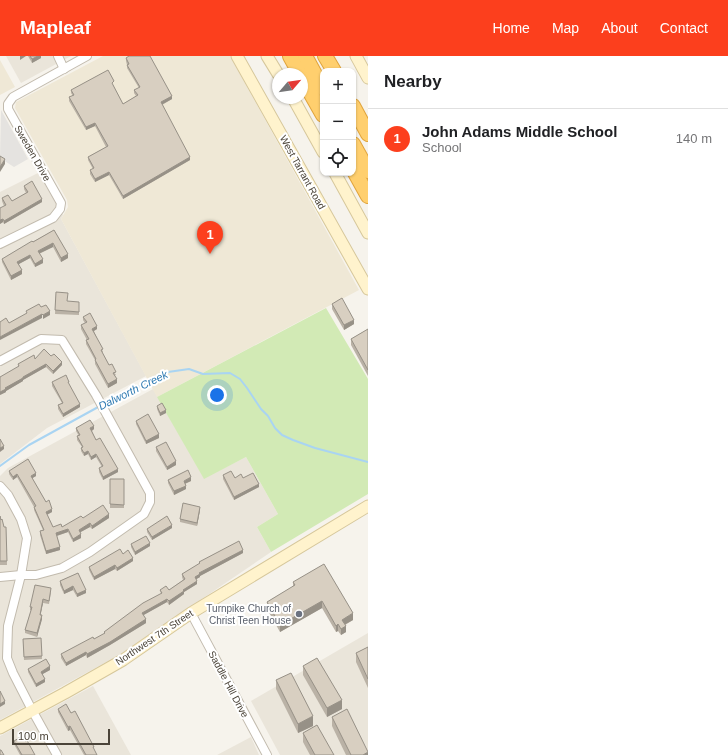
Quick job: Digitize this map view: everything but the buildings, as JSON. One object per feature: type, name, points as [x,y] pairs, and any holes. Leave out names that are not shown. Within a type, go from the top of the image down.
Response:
[{"type":"highway","points":[[290,56],[297,68]]},
{"type":"highway","points":[[305,56],[320,84]]},
{"type":"highway","points":[[325,56],[332,68]]},
{"type":"highway","points":[[308,89],[320,111]]},
{"type":"highway","points":[[356,112],[368,134]]},
{"type":"highway","points":[[356,149],[368,171]]},
{"type":"highway","points":[[356,174],[368,196]]},
{"type":"street","points":[[58,56],[64,69],[87,56]]},
{"type":"street","name":"West Tarrant Road","points":[[237,56],[368,289]]},
{"type":"street","points":[[267,56],[274,68]]},
{"type":"street","points":[[356,56],[368,78]]},
{"type":"street","name":"Sweden Drive","points":[[0,244],[53,218],[60,209],[61,203],[8,109],[8,104],[13,97],[64,69]]},
{"type":"street","points":[[296,104],[320,147]]},
{"type":"street","points":[[337,176],[368,233]]},
{"type":"street","points":[[0,361],[41,339],[62,340],[96,395],[150,493],[150,502],[144,514],[90,552],[62,568],[36,575],[0,577]]},
{"type":"street","points":[[0,486],[8,495],[21,518],[27,538],[21,575],[8,626],[8,658],[13,673],[57,755]]},
{"type":"street","name":"Northwest 7th Street","points":[[0,728],[123,660],[191,613],[368,506]]},
{"type":"street","name":"Saddle Hill Drive","points":[[191,613],[267,755]]},
{"type":"shaded area","points":[[6,56],[71,56],[21,83]]},
{"type":"shaded area","points":[[103,56],[230,56],[359,290],[157,397],[61,219],[68,207],[67,200],[15,108],[16,102]]},
{"type":"shaded area","points":[[0,60],[15,87],[0,95]]},
{"type":"shaded area","points":[[1,110],[28,159],[14,167],[0,158]]},
{"type":"shaded area","points":[[38,173],[63,215],[61,219],[146,376],[47,428],[0,464],[0,192]]},
{"type":"shaded area","points":[[153,389],[204,478],[246,457],[278,514],[257,527],[271,552],[121,654],[0,720],[0,476],[8,468]]},
{"type":"shaded area","points":[[368,633],[368,755],[280,755],[251,701]]},
{"type":"shaded area","points":[[93,686],[131,755],[0,755],[0,736]]},
{"type":"shaded area","points":[[251,737],[259,755],[217,755]]},
{"type":"green space","points":[[326,308],[368,379],[368,494],[271,552],[257,527],[278,514],[246,457],[204,479],[157,397]]},
{"type":"waterway","name":"Dalworth Creek","points":[[104,404],[168,372],[189,369],[203,374],[230,373],[240,379],[261,409],[268,416],[275,428],[282,435],[315,448],[368,462]]},
{"type":"waterway","name":"Dalworth Creek","points":[[0,466],[29,445],[100,406]]},
{"type":"place","name":"John Adams Middle School","points":[[210,254]]},
{"type":"place","name":"Turnpike Church of Christ Teen House","points":[[299,614]]}]
